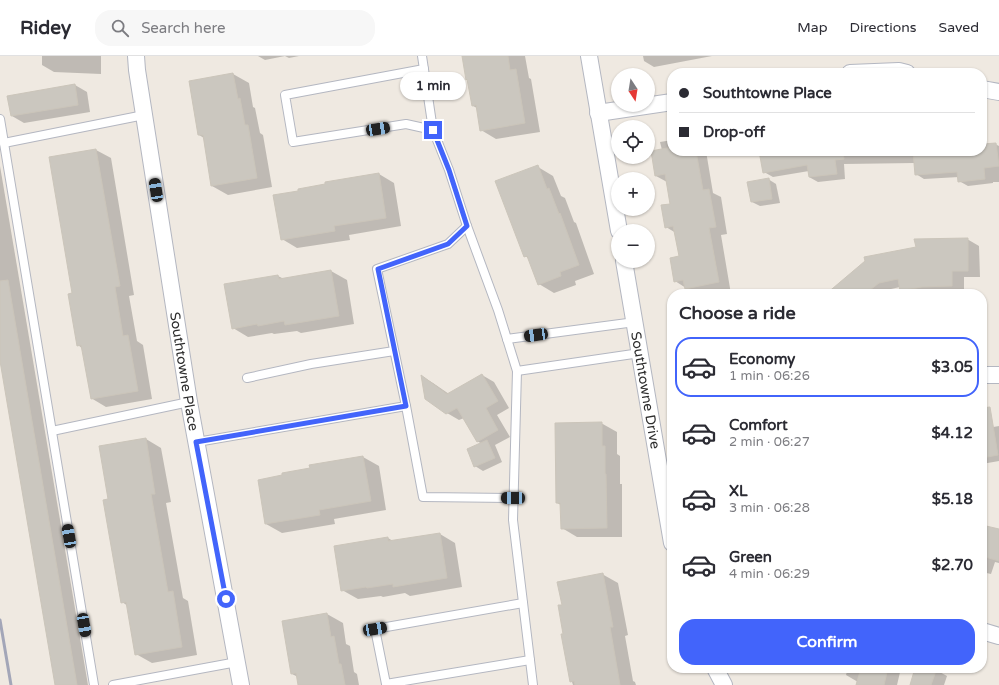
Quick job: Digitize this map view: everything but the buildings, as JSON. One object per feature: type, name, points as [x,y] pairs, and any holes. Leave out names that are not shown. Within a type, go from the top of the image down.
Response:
[{"type":"street","name":"Southtowne Place","points":[[136,56],[189,402],[241,685]]},
{"type":"street","points":[[589,56],[618,224]]},
{"type":"street","points":[[987,90],[999,92]]},
{"type":"street","points":[[598,113],[667,103]]},
{"type":"street","name":"Southtowne Drive","points":[[625,268],[667,514]]},
{"type":"street","points":[[987,375],[999,375]]},
{"type":"street","points":[[987,632],[999,636]]},
{"type":"street","points":[[718,673],[724,685]]},
{"type":"lane","points":[[422,56],[433,130],[449,170],[467,226],[498,310],[517,371],[513,520],[532,685]]},
{"type":"lane","points":[[424,69],[285,95],[293,142],[406,124],[433,130]]},
{"type":"lane","points":[[4,143],[144,114]]},
{"type":"lane","points":[[0,119],[94,685]]},
{"type":"lane","points":[[467,226],[448,244],[378,269],[423,497],[513,498]]},
{"type":"lane","points":[[507,339],[635,322]]},
{"type":"lane","points":[[247,378],[311,364],[394,351]]},
{"type":"lane","points":[[517,371],[640,353]]},
{"type":"lane","points":[[52,431],[189,402]]},
{"type":"lane","points":[[196,442],[406,406]]},
{"type":"lane","points":[[523,603],[375,629],[386,684],[530,660]]},
{"type":"lane","points":[[113,685],[237,662]]},
{"type":"railway","points":[[0,620],[11,685]]},
{"type":"route","points":[[226,599],[196,442],[406,406],[378,269],[448,244],[467,226],[449,170],[433,130]]}]
